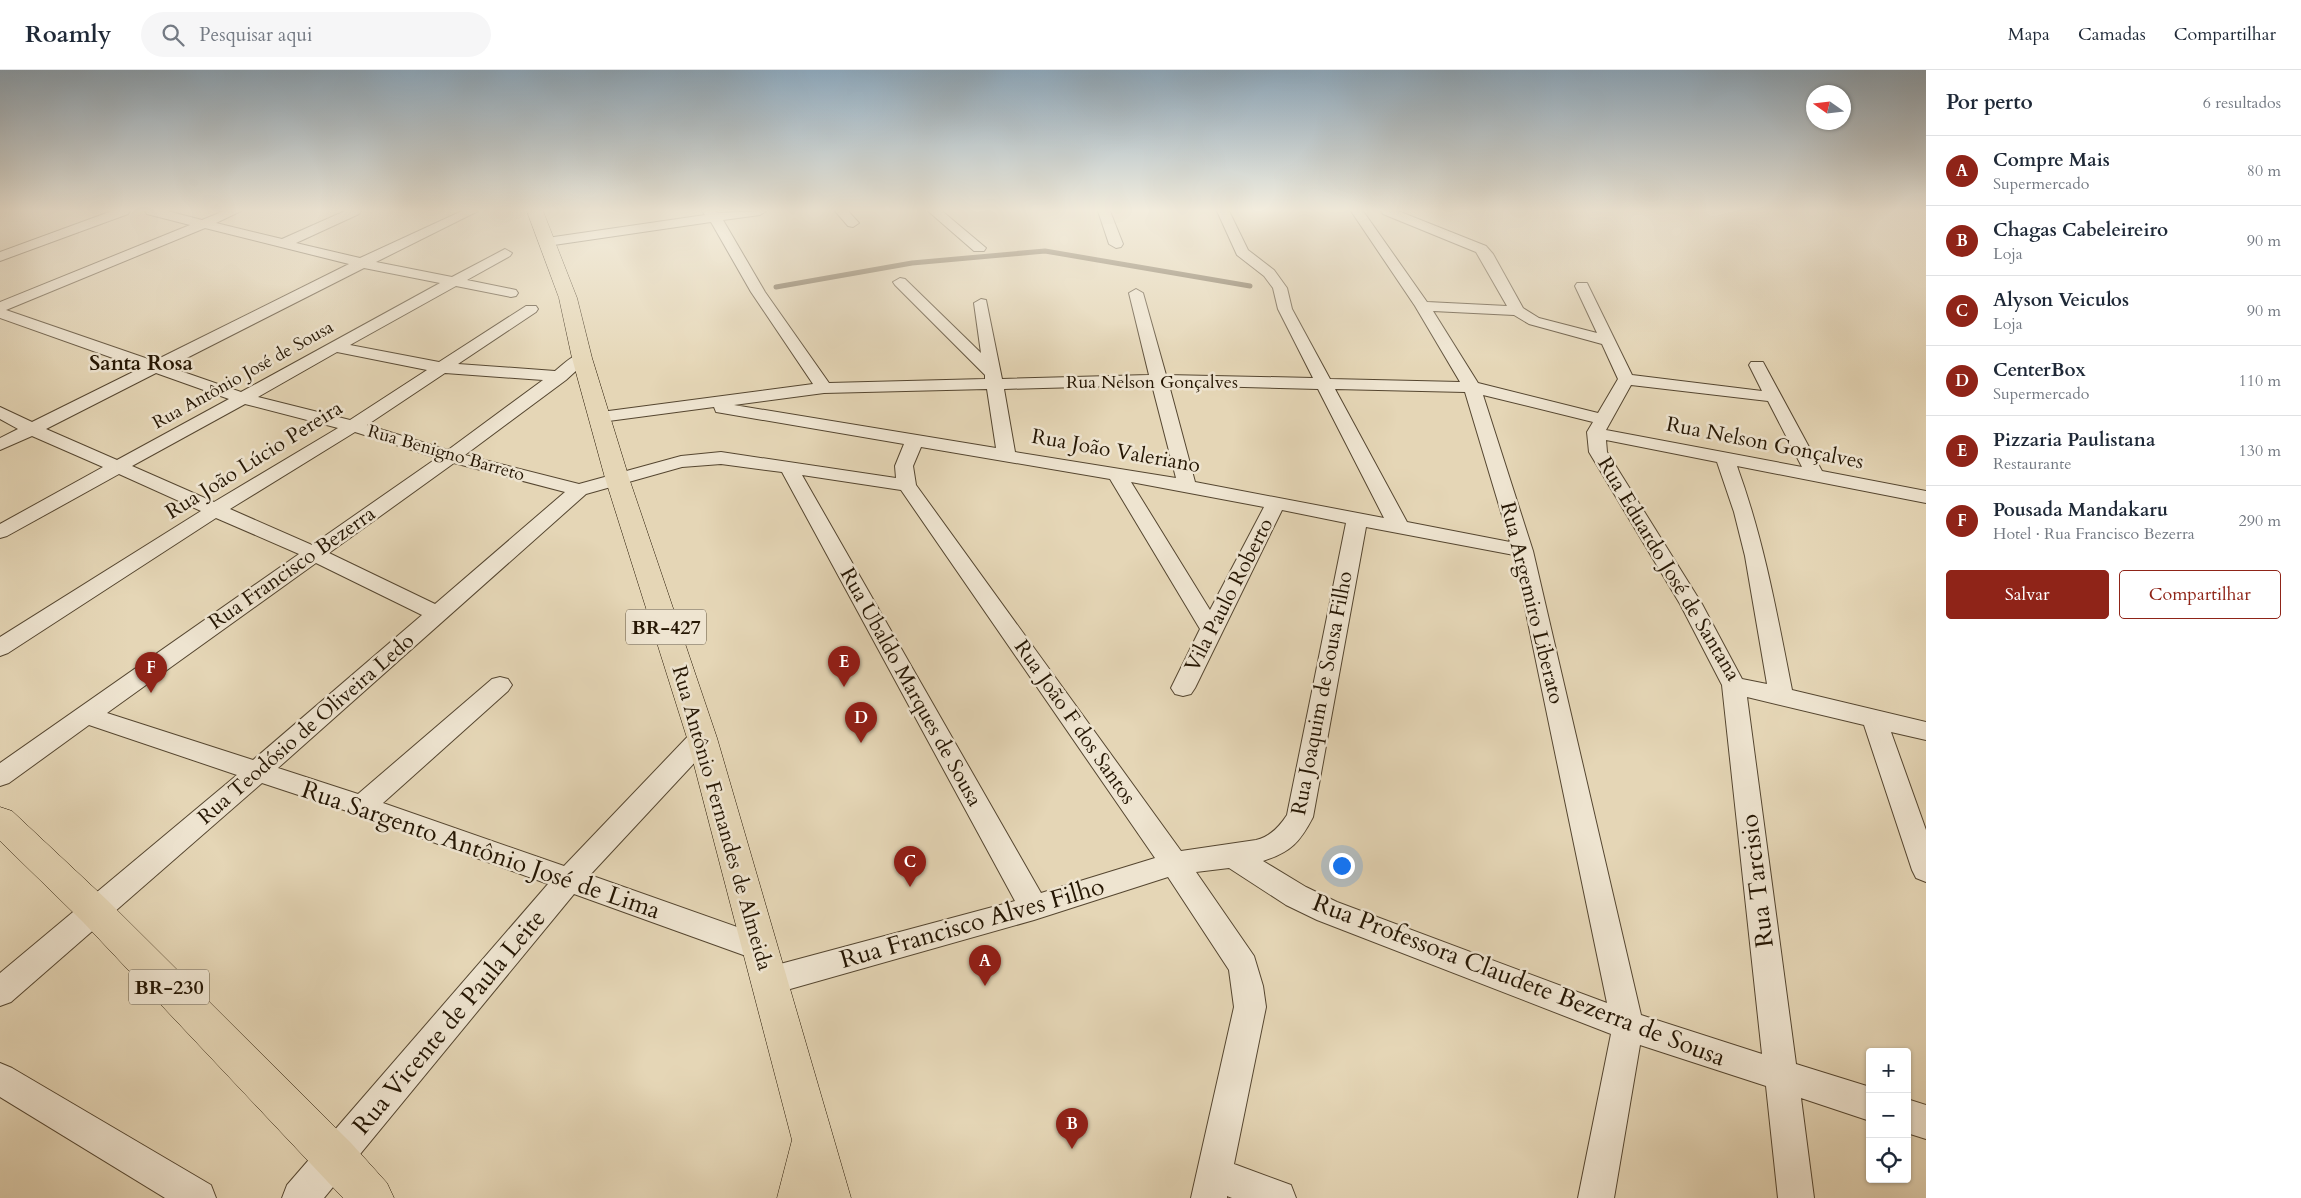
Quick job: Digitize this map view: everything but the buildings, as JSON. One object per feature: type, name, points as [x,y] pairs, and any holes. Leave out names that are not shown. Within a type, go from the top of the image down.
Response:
[{"type":"highway","name":"Rua Antônio Fernandes de Almeida","points":[[555,264],[568,298],[582,358],[601,417],[617,478],[702,738],[829,1198]]},
{"type":"highway","name":"BR-230","points":[[0,820],[95,911],[336,1158],[372,1198]]},
{"type":"highway","points":[[799,1198],[812,1141]]},
{"type":"street","points":[[0,306],[106,264]]},
{"type":"street","points":[[0,445],[361,264]]},
{"type":"street","points":[[365,264],[511,293]]},
{"type":"street","name":"Rua Antônio José de Sousa","points":[[0,532],[486,264]]},
{"type":"street","points":[[741,264],[758,292],[824,388]]},
{"type":"street","points":[[1257,264],[1269,273],[1280,288],[1285,309],[1399,527]]},
{"type":"street","name":"Rua Argemiro Liberato","points":[[1393,264],[1422,306],[1472,387],[1523,551],[1628,1026]]},
{"type":"street","points":[[1491,264],[1517,311]]},
{"type":"street","points":[[900,282],[992,378]]},
{"type":"street","points":[[1582,286],[1626,379]]},
{"type":"street","points":[[1136,293],[1187,486]]},
{"type":"street","points":[[981,303],[1006,455]]},
{"type":"street","points":[[1422,306],[1517,311],[1534,320],[1607,342]]},
{"type":"street","name":"Rua João Lúcio Pereira","points":[[0,648],[215,510],[444,368],[531,309]]},
{"type":"street","name":"Rua Benigno Barreto","points":[[0,313],[158,366],[243,398],[353,426],[451,456],[579,490]]},
{"type":"street","points":[[334,347],[444,368],[560,376]]},
{"type":"street","name":"Rua Francisco Bezerra","points":[[0,776],[313,552],[451,456],[582,358]]},
{"type":"street","points":[[1757,365],[1815,475]]},
{"type":"street","name":"Rua Nelson Gonçalves","points":[[601,417],[824,388],[992,378],[1472,387],[1599,426],[1725,458],[1926,497]]},
{"type":"street","points":[[1626,379],[1773,397]]},
{"type":"street","points":[[1599,426],[1626,379]]},
{"type":"street","name":"Rua João Valeriano","points":[[699,404],[1116,473],[1523,551]]},
{"type":"street","points":[[0,412],[32,429],[313,552],[438,614]]},
{"type":"street","name":"Rua Eduardo José de Santana","points":[[1599,426],[1598,452],[1691,604],[1734,685],[1926,731]]},
{"type":"street","points":[[617,478],[681,462],[721,458],[788,466],[907,485],[904,466],[915,440]]},
{"type":"street","points":[[1725,458],[1744,512],[1755,556],[1781,696]]},
{"type":"street","name":"Rua Ubaldo Marques de Sousa","points":[[788,466],[1034,908]]},
{"type":"street","points":[[1116,473],[1211,629]]},
{"type":"street","name":"Rua Teodósio de Oliveira Ledo","points":[[0,992],[257,772],[579,490],[617,478]]},
{"type":"street","name":"Rua João F dos Santos","points":[[907,485],[1174,863],[1243,966],[1248,986],[1250,1007],[1212,1186]]},
{"type":"street","name":"Vila Paulo Roberto","points":[[1183,688],[1276,503]]},
{"type":"street","name":"Rua Joaquim de Sousa Filho","points":[[1233,856],[1276,846],[1290,834],[1300,817],[1357,519]]},
{"type":"street","points":[[362,806],[500,685]]},
{"type":"street","name":"Rua Tarcisio","points":[[1734,685],[1796,1198]]},
{"type":"street","name":"Rua Sargento Antônio José de Lima","points":[[86,715],[362,806],[568,879],[765,965]]},
{"type":"street","points":[[1874,718],[1926,870]]},
{"type":"street","name":"Rua Vicente de Paula Leite","points":[[300,1198],[336,1158],[568,879],[702,738]]},
{"type":"street","points":[[1174,863],[1233,856]]},
{"type":"street","name":"Rua Professora Claudete Bezerra de Sousa","points":[[1233,856],[1296,896],[1327,911],[1628,1026],[1866,1103]]},
{"type":"street","name":"Rua Francisco Alves Filho","points":[[765,965],[1034,908],[1174,863]]},
{"type":"street","points":[[1596,1198],[1628,1026]]},
{"type":"street","points":[[0,1079],[198,1198]]},
{"type":"street","points":[[1911,1117],[1926,1122]]},
{"type":"street","points":[[1212,1186],[1278,1198]]},
{"type":"waterway","points":[[776,287],[908,264]]},
{"type":"waterway","points":[[1119,264],[1250,286]]},
{"type":"place","name":"Pizzaria Paulistana","points":[[844,687]]},
{"type":"place","name":"Pousada Mandakaru","points":[[151,693]]},
{"type":"place","name":"CenterBox","points":[[861,743]]},
{"type":"place","name":"Alyson Veiculos","points":[[910,887]]},
{"type":"place","name":"Compre Mais","points":[[985,986]]},
{"type":"place","name":"Chagas Cabeleireiro","points":[[1072,1149]]},
{"type":"district","name":"Santa Rosa","points":[[141,363]]}]
